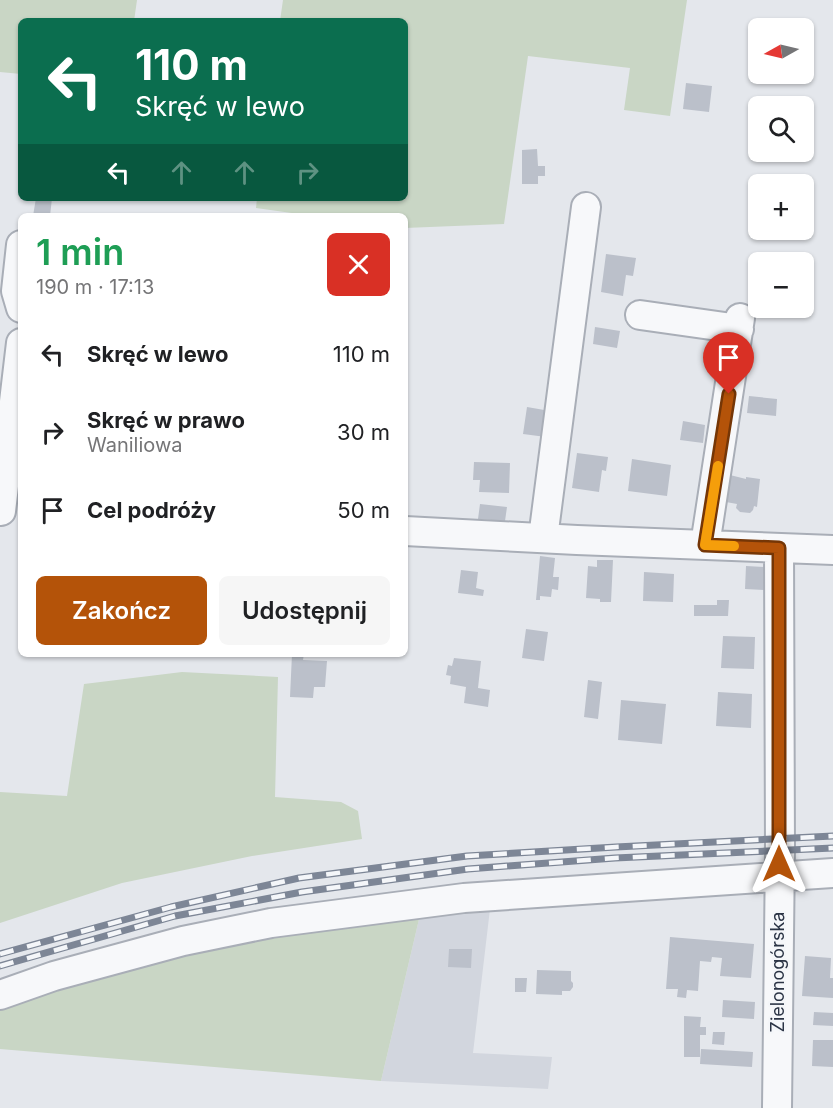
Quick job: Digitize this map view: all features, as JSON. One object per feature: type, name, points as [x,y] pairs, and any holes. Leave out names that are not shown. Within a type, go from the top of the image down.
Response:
[{"type":"street","points":[[543,538],[586,207]]},
{"type":"street","points":[[18,273],[16,291],[18,298]]},
{"type":"street","points":[[640,315],[740,323],[705,545]]},
{"type":"street","points":[[7,512],[18,379]]},
{"type":"street","points":[[408,531],[833,550]]},
{"type":"street","name":"Zielonogórska","points":[[777,1108],[779,548]]},
{"type":"street","points":[[0,995],[54,976],[183,941],[271,923],[464,898],[833,873]]},
{"type":"shaded area","points":[[490,909],[473,1053],[552,1057],[548,1089],[381,1081],[420,915]]},
{"type":"green space","points":[[0,0],[137,0],[134,18],[18,18],[18,74],[0,72]]},
{"type":"green space","points":[[283,0],[687,0],[670,116],[624,110],[630,68],[528,56],[504,224],[408,228],[408,213],[292,213],[256,208],[257,201],[408,201],[408,18],[280,18]]},
{"type":"green space","points":[[182,672],[278,677],[275,797],[341,802],[358,811],[362,839],[252,856],[122,883],[0,923],[0,792],[67,796],[84,684]]},
{"type":"green space","points":[[420,915],[381,1081],[0,1049],[0,1004],[147,955]]},
{"type":"building","points":[[686,83],[712,86],[709,112],[683,109]]},
{"type":"building","points":[[537,149],[538,166],[545,166],[545,176],[538,176],[538,184],[522,184],[522,150]]},
{"type":"building","points":[[36,201],[52,201],[50,213],[34,213]]},
{"type":"building","points":[[606,254],[636,258],[633,276],[626,275],[623,296],[601,292]]},
{"type":"building","points":[[595,327],[620,331],[617,348],[593,344]]},
{"type":"building","points":[[749,396],[777,399],[776,416],[747,413]]},
{"type":"building","points":[[527,407],[550,411],[546,437],[523,434]]},
{"type":"building","points":[[683,421],[705,425],[703,443],[680,440]]},
{"type":"building","points":[[577,453],[608,457],[606,471],[602,470],[599,492],[572,488]]},
{"type":"building","points":[[632,459],[671,465],[667,496],[628,491]]},
{"type":"building","points":[[474,462],[510,463],[509,493],[479,492],[480,480],[473,480]]},
{"type":"building","points":[[730,475],[746,479],[746,477],[760,479],[757,507],[754,506],[750,513],[740,512],[736,508],[737,504],[726,502]]},
{"type":"building","points":[[480,504],[507,507],[505,521],[478,519]]},
{"type":"building","points":[[540,556],[555,558],[553,577],[559,577],[558,590],[552,589],[551,597],[540,596],[540,600],[536,600]]},
{"type":"building","points":[[597,560],[613,560],[611,602],[586,598],[588,566],[597,567]]},
{"type":"building","points":[[746,566],[765,567],[764,590],[745,589]]},
{"type":"building","points":[[461,570],[478,572],[476,588],[484,590],[483,596],[458,593]]},
{"type":"building","points":[[644,572],[674,574],[673,602],[643,601]]},
{"type":"building","points":[[717,600],[729,600],[728,616],[694,616],[694,605],[717,605]]},
{"type":"building","points":[[526,629],[548,632],[544,661],[522,658]]},
{"type":"building","points":[[723,636],[755,637],[754,669],[721,668]]},
{"type":"building","points":[[292,657],[327,661],[325,687],[314,687],[313,698],[290,697]]},
{"type":"building","points":[[454,658],[481,661],[478,688],[490,690],[488,707],[464,703],[466,687],[450,684],[451,676],[446,675],[448,665],[452,666]]},
{"type":"building","points":[[588,680],[602,682],[598,719],[584,717]]},
{"type":"building","points":[[718,692],[752,694],[751,728],[716,726]]},
{"type":"building","points":[[621,700],[666,704],[662,744],[618,740]]},
{"type":"building","points":[[670,937],[754,944],[751,978],[720,976],[722,958],[712,957],[711,962],[700,961],[698,991],[687,990],[686,998],[677,997],[678,989],[666,989]]},
{"type":"building","points":[[449,949],[472,949],[471,968],[448,967]]},
{"type":"building","points":[[805,956],[831,958],[830,978],[833,978],[833,998],[802,996]]},
{"type":"building","points":[[537,970],[571,971],[573,987],[570,991],[562,991],[562,995],[536,994]]},
{"type":"building","points":[[515,978],[527,978],[526,992],[515,992]]},
{"type":"building","points":[[723,1000],[755,1002],[754,1019],[722,1017]]},
{"type":"building","points":[[814,1012],[833,1013],[833,1026],[813,1025]]},
{"type":"building","points":[[684,1016],[701,1017],[700,1027],[706,1027],[706,1035],[700,1035],[700,1057],[684,1057]]},
{"type":"building","points":[[713,1032],[725,1032],[724,1045],[712,1044]]},
{"type":"building","points":[[813,1040],[833,1040],[833,1067],[812,1066]]},
{"type":"building","points":[[701,1049],[753,1052],[752,1067],[700,1064]]},
{"type":"railway","points":[[0,954],[171,907],[299,878],[467,856],[833,836]]},
{"type":"railway","points":[[0,966],[175,916],[302,892],[468,869],[615,858],[833,848]]},
{"type":"slow traffic","points":[[718,466],[705,545],[734,546]]},
{"type":"route","points":[[729,394],[705,545],[779,548],[779,864]]}]
